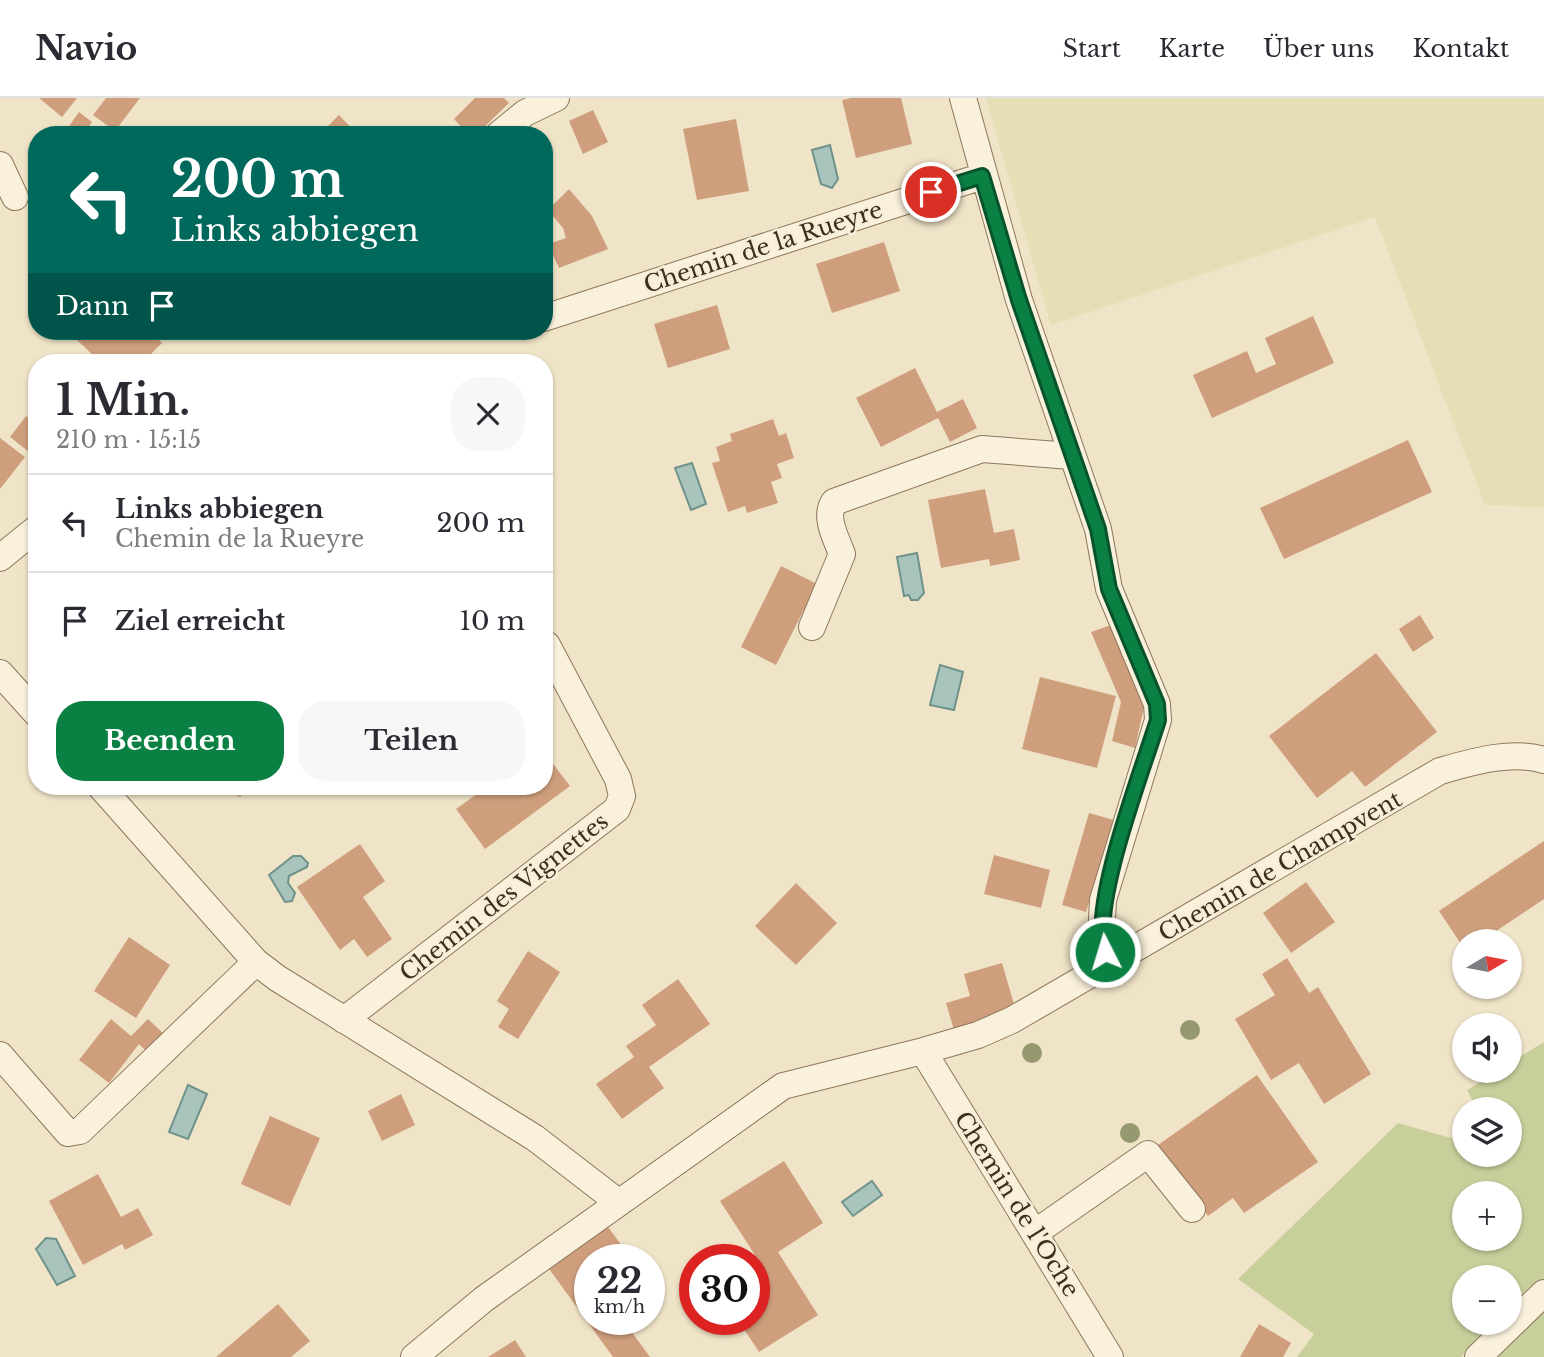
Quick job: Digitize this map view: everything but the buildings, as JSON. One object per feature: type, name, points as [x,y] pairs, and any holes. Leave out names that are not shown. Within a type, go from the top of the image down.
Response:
[{"type":"street","points":[[509,126],[524,113],[556,98]]},
{"type":"street","points":[[963,98],[982,176],[1071,456],[1098,529],[1109,589],[1157,704],[1158,720],[1103,900],[1101,938],[1110,965]]},
{"type":"street","points":[[0,165],[15,197]]},
{"type":"street","name":"Chemin de la Rueyre","points":[[553,315],[982,176]]},
{"type":"street","points":[[811,627],[842,554],[830,519],[829,509],[834,502],[982,449],[1071,456]]},
{"type":"street","points":[[0,558],[28,535]]},
{"type":"street","name":"Chemin des Vignettes","points":[[344,1020],[617,809],[622,796],[618,779],[553,656]]},
{"type":"street","points":[[0,673],[28,704]]},
{"type":"street","name":"Chemin de Champvent","points":[[414,1357],[484,1299],[783,1086],[923,1051],[978,1035],[1012,1020],[1440,771],[1502,758],[1534,757],[1544,760]]},
{"type":"street","points":[[108,795],[257,962],[344,1020],[535,1138],[618,1202]]},
{"type":"street","points":[[0,1055],[68,1133],[80,1130],[257,962]]},
{"type":"street","name":"Chemin de l'Oche","points":[[923,1051],[1110,1357]]},
{"type":"street","points":[[1036,1232],[1148,1154],[1192,1209]]},
{"type":"street","points":[[1478,1357],[1544,1293]]},
{"type":"shaded area","points":[[986,98],[1544,98],[1544,507],[1485,505],[1375,217],[1051,325]]},
{"type":"green space","points":[[1544,1042],[1544,1357],[1474,1357],[1468,1351],[1461,1357],[1297,1357],[1314,1334],[1238,1279],[1398,1123],[1452,1138],[1452,1167],[1522,1167],[1522,1097],[1471,1097],[1467,1090],[1478,1083],[1522,1083],[1522,1056]]},
{"type":"water","points":[[830,145],[838,179],[832,188],[821,184],[812,150]]},
{"type":"water","points":[[692,463],[706,504],[691,510],[675,468]]},
{"type":"water","points":[[917,553],[924,593],[918,600],[911,600],[909,595],[904,596],[897,557]]},
{"type":"water","points":[[940,665],[963,672],[954,710],[930,705]]},
{"type":"water","points":[[293,856],[301,856],[308,863],[307,867],[289,876],[288,883],[295,893],[292,901],[285,902],[269,875]]},
{"type":"water","points":[[188,1085],[207,1094],[188,1139],[169,1132]]},
{"type":"water","points":[[872,1181],[882,1195],[853,1216],[842,1202]]},
{"type":"water","points":[[46,1238],[56,1239],[75,1276],[57,1285],[36,1249]]},
{"type":"route","points":[[931,192],[982,176],[1019,300],[1098,529],[1109,589],[1157,704],[1158,720],[1103,900],[1101,938],[1105,952]]}]
